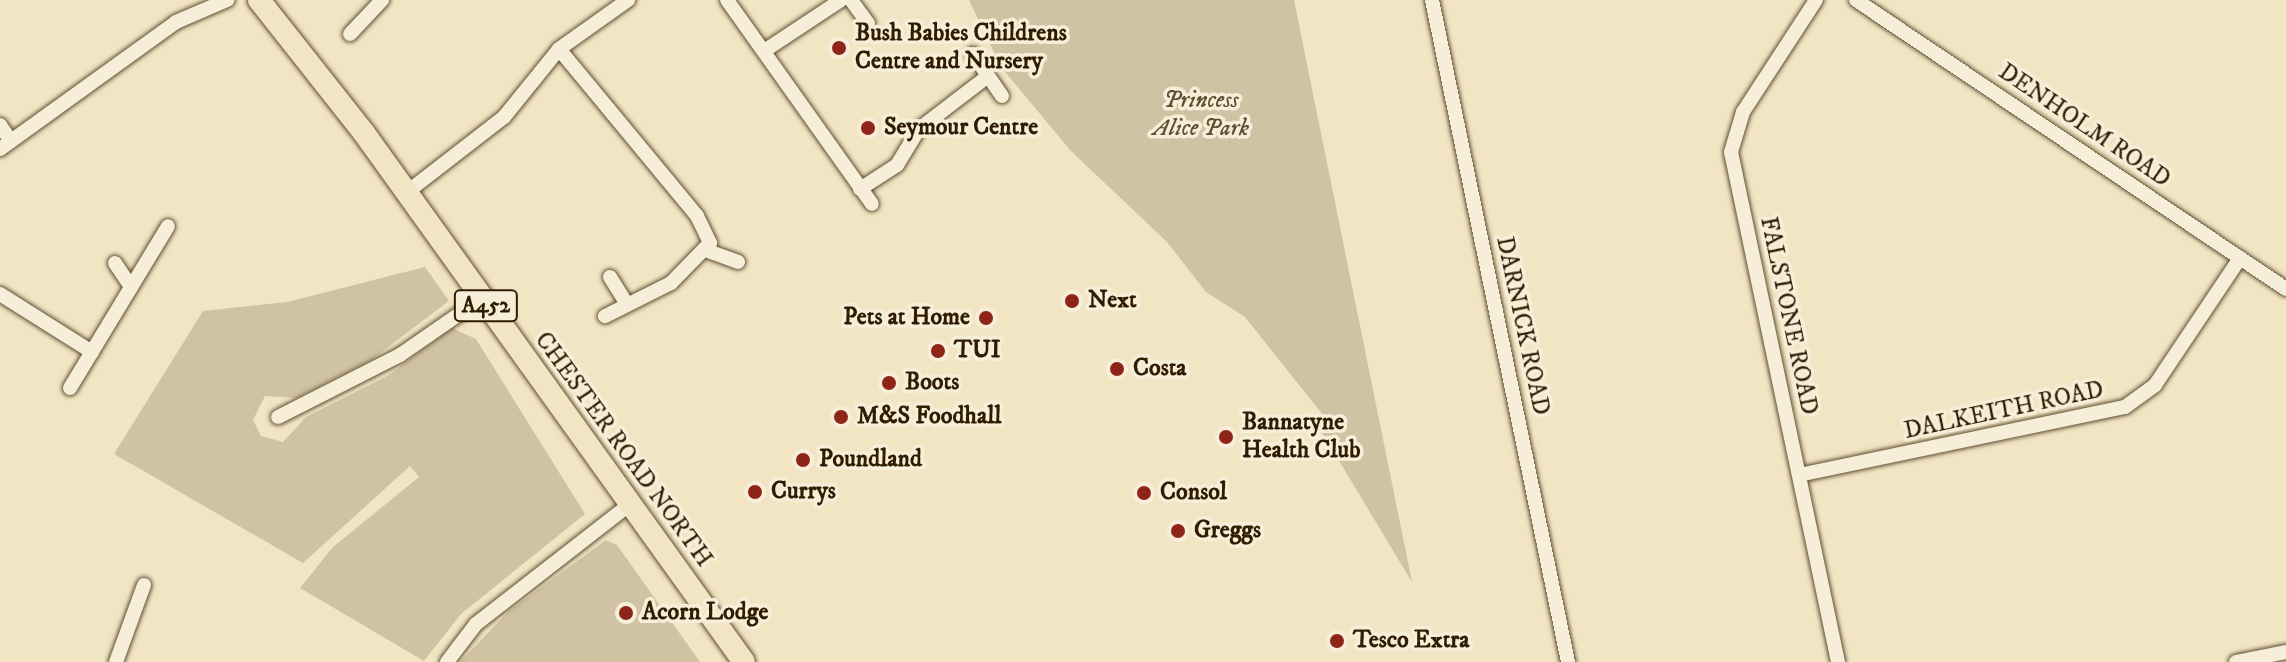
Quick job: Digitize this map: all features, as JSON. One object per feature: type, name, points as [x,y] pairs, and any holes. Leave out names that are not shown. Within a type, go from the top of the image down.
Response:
[{"type":"highway","name":"CHESTER ROAD NORTH","points":[[259,0],[406,193],[744,662]]},
{"type":"street","points":[[0,125],[5,144],[176,22],[227,0]]},
{"type":"street","points":[[350,34],[382,0]]},
{"type":"street","points":[[406,193],[504,117],[559,49],[628,0]]},
{"type":"street","points":[[727,0],[872,204]]},
{"type":"street","points":[[764,51],[841,0]]},
{"type":"street","points":[[851,0],[868,23]]},
{"type":"street","name":"DARNICK ROAD","points":[[1432,0],[1568,662]]},
{"type":"street","name":"FALSTONE ROAD","points":[[1816,0],[1743,112],[1731,152],[1838,662]]},
{"type":"street","name":"DENHOLM ROAD","points":[[1856,0],[2286,289]]},
{"type":"street","points":[[559,49],[697,216],[708,251]]},
{"type":"street","points":[[973,54],[1002,96]]},
{"type":"street","points":[[860,189],[904,160],[919,129],[988,76]]},
{"type":"street","points":[[70,388],[168,226]]},
{"type":"street","points":[[708,251],[738,262]]},
{"type":"street","points":[[605,316],[671,283],[708,251]]},
{"type":"street","name":"DALKEITH ROAD","points":[[1799,475],[2125,407],[2155,385],[2240,258]]},
{"type":"street","points":[[115,263],[131,287]]},
{"type":"street","points":[[610,277],[627,304]]},
{"type":"street","points":[[0,294],[92,352]]},
{"type":"street","points":[[278,417],[400,355],[481,299]]},
{"type":"street","points":[[447,662],[476,624],[630,504]]},
{"type":"street","points":[[116,662],[144,585]]},
{"type":"street","points":[[2236,662],[2286,652]]},
{"type":"green space","name":"Princess Alice Park","points":[[969,0],[1294,0],[1412,582],[1318,426],[1323,415],[1245,317],[1206,292],[1167,242],[1071,151],[1001,67]]},
{"type":"green space","points":[[425,267],[449,301],[371,360],[296,398],[265,396],[253,420],[261,436],[283,442],[306,417],[389,375],[452,328],[476,339],[585,514],[461,614],[424,661],[300,588],[333,547],[419,477],[410,466],[303,563],[114,454],[203,311],[287,302]]},
{"type":"green space","points":[[606,540],[617,545],[700,662],[460,662],[509,611]]},
{"type":"place","name":"Bush Babies Childrens Centre and Nursery","points":[[839,48]]},
{"type":"place","name":"Seymour Centre","points":[[868,128]]},
{"type":"place","name":"Next","points":[[1072,301]]},
{"type":"place","name":"Pets at Home","points":[[986,318]]},
{"type":"place","name":"TUI","points":[[938,351]]},
{"type":"place","name":"Costa","points":[[1117,369]]},
{"type":"place","name":"Boots","points":[[889,383]]},
{"type":"place","name":"M&S Foodhall","points":[[841,417]]},
{"type":"place","name":"Bannatyne Health Club","points":[[1226,437]]},
{"type":"place","name":"Poundland","points":[[803,460]]},
{"type":"place","name":"Currys","points":[[755,492]]},
{"type":"place","name":"Consol","points":[[1144,493]]},
{"type":"place","name":"Greggs","points":[[1178,531]]},
{"type":"place","name":"Acorn Lodge","points":[[626,613]]},
{"type":"place","name":"Tesco Extra","points":[[1337,641]]}]
